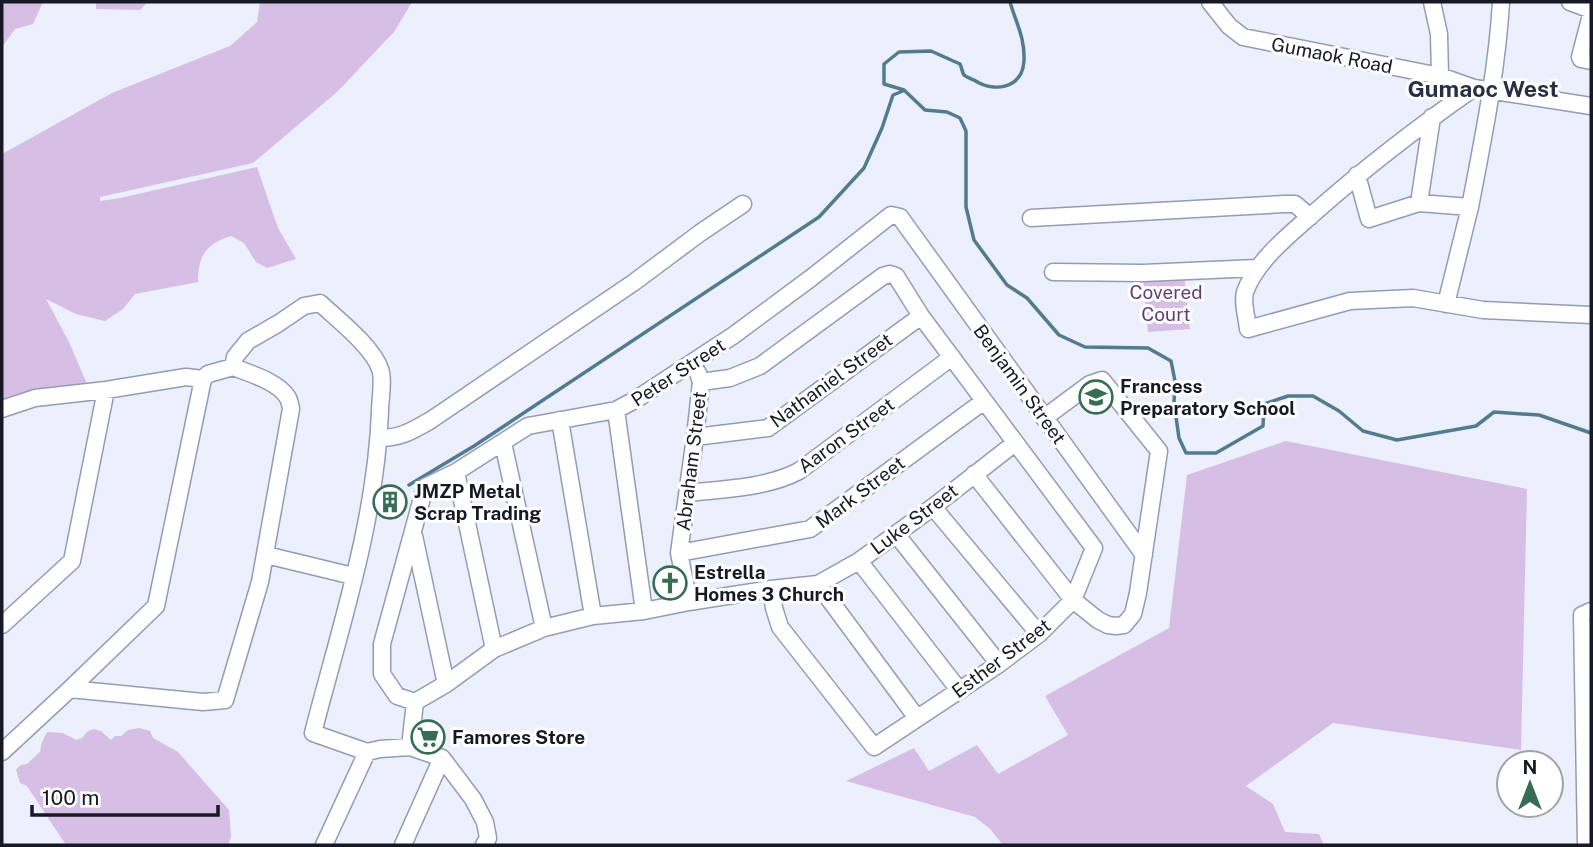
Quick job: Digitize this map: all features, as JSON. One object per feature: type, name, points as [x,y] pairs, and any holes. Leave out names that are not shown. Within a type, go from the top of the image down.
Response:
[{"type":"street","name":"Gumaok Road","points":[[1210,2],[1229,26],[1243,37],[1440,76],[1474,88],[1591,106]]},
{"type":"street","points":[[1432,2],[1439,34],[1440,76]]},
{"type":"street","points":[[1446,303],[1470,207],[1492,91],[1501,2]]},
{"type":"street","points":[[1570,2],[1588,9],[1591,13],[1580,57],[1591,61]]},
{"type":"street","points":[[1474,88],[1357,175],[1257,268],[1244,295],[1248,329],[1350,301],[1413,298],[1483,310],[1591,315]]},
{"type":"street","points":[[1419,203],[1433,117]]},
{"type":"street","points":[[1357,175],[1369,219],[1419,203],[1470,207]]},
{"type":"street","points":[[379,438],[394,438],[431,420],[743,204]]},
{"type":"street","points":[[1031,218],[1284,204],[1295,204],[1310,216]]},
{"type":"street","name":"Peter Street","points":[[415,702],[397,696],[382,674],[382,644],[425,487],[456,472],[528,426],[616,410],[635,400],[734,335],[889,216],[894,215]]},
{"type":"street","name":"Benjamin Street","points":[[894,215],[900,217],[1144,555]]},
{"type":"street","points":[[1053,272],[1143,273],[1257,268]]},
{"type":"street","points":[[701,382],[730,378],[760,366],[883,276],[893,275],[920,316],[1016,443]]},
{"type":"street","points":[[233,367],[235,357],[248,341],[304,306],[320,303],[353,333],[371,353],[381,370],[379,438],[367,521],[313,733],[368,752],[410,747],[442,758],[473,799],[485,822],[488,838],[484,845]]},
{"type":"street","name":"Nathaniel Street","points":[[695,437],[768,428],[920,316]]},
{"type":"street","name":"Aaron Street","points":[[688,493],[785,478],[799,471],[952,357]]},
{"type":"street","name":"Abraham Street","points":[[689,602],[679,553],[701,382],[694,362]]},
{"type":"street","points":[[2,752],[156,606],[203,379],[208,374],[233,367],[281,389],[289,398],[291,409],[266,555],[225,700],[203,702],[70,690]]},
{"type":"street","points":[[2,409],[35,398],[186,377],[203,379]]},
{"type":"street","points":[[974,474],[1073,600],[1108,625],[1124,625],[1133,614],[1159,451],[1102,380],[1090,384],[1044,418]]},
{"type":"street","points":[[2,625],[72,561],[106,390]]},
{"type":"street","name":"Mark Street","points":[[679,553],[810,530],[984,401]]},
{"type":"street","points":[[616,410],[644,611]]},
{"type":"street","points":[[560,420],[593,616]]},
{"type":"street","points":[[503,443],[544,628]]},
{"type":"street","name":"Luke Street","points":[[415,702],[446,684],[494,649],[544,628],[593,616],[644,611],[771,589],[818,584],[859,561],[1016,443]]},
{"type":"street","name":"Esther Street","points":[[771,589],[780,627],[874,747],[1040,634],[1073,600],[1094,548],[1016,443]]},
{"type":"street","points":[[456,472],[494,649]]},
{"type":"street","points":[[933,507],[1040,634]]},
{"type":"street","points":[[413,531],[446,684]]},
{"type":"street","points":[[896,534],[999,664]]},
{"type":"street","points":[[266,555],[353,576]]},
{"type":"street","points":[[859,561],[959,690]]},
{"type":"street","points":[[818,584],[917,718]]},
{"type":"street","points":[[1586,845],[1588,811],[1582,615],[1591,611]]},
{"type":"street","points":[[410,747],[415,702]]},
{"type":"street","points":[[324,845],[368,752]]},
{"type":"street","points":[[403,845],[442,758]]},
{"type":"green space","points":[[2,2],[43,2],[33,24],[15,29],[2,47]]},
{"type":"green space","points":[[96,2],[148,2],[140,10],[96,9]]},
{"type":"green space","points":[[260,2],[412,2],[394,32],[337,92],[253,163],[100,197],[100,201],[257,167],[278,228],[296,259],[267,268],[256,262],[244,243],[231,236],[209,247],[200,265],[198,282],[135,294],[123,309],[105,321],[76,314],[46,299],[87,384],[34,393],[2,404],[2,154],[112,93],[230,46],[257,22]]},
{"type":"green space","name":"Covered Court","points":[[1184,273],[1190,329],[1148,332],[1143,277]]},
{"type":"green space","points":[[1286,441],[1527,489],[1521,749],[1333,723],[1246,786],[1273,804],[1285,832],[1319,834],[1324,845],[1003,845],[990,829],[975,817],[846,781],[914,748],[929,771],[977,745],[998,774],[1068,735],[1045,696],[1169,628],[1187,475]]},
{"type":"green space","points":[[139,728],[150,731],[153,738],[178,752],[229,810],[231,837],[228,845],[66,845],[27,786],[20,783],[16,770],[40,752],[47,732],[63,733],[76,740],[93,729],[101,731],[111,740],[128,730]]},
{"type":"waterway","points":[[1010,2],[1022,37],[1024,52],[1022,70],[1013,83],[998,87],[982,84],[964,75],[960,64],[931,51],[899,52],[884,64],[884,84],[904,90],[925,110],[947,112],[960,118],[966,131],[966,207],[974,240],[1007,285],[1027,298],[1059,335],[1085,347],[1148,348],[1171,361],[1179,438],[1186,453],[1216,453],[1263,426],[1264,404],[1288,396],[1313,396],[1339,411],[1363,431],[1397,440],[1476,426],[1494,412],[1539,415],[1591,433]]},
{"type":"waterway","points":[[409,485],[474,446],[819,217],[864,168],[893,95],[903,91]]},
{"type":"place","name":"Francess Preparatory School","points":[[1096,397]]},
{"type":"place","name":"JMZP Metal Scrap Trading","points":[[390,502]]},
{"type":"place","name":"Estrella Homes 3 Church","points":[[670,583]]},
{"type":"place","name":"Famores Store","points":[[428,737]]},
{"type":"district","name":"Gumaoc West","points":[[1483,89]]}]
